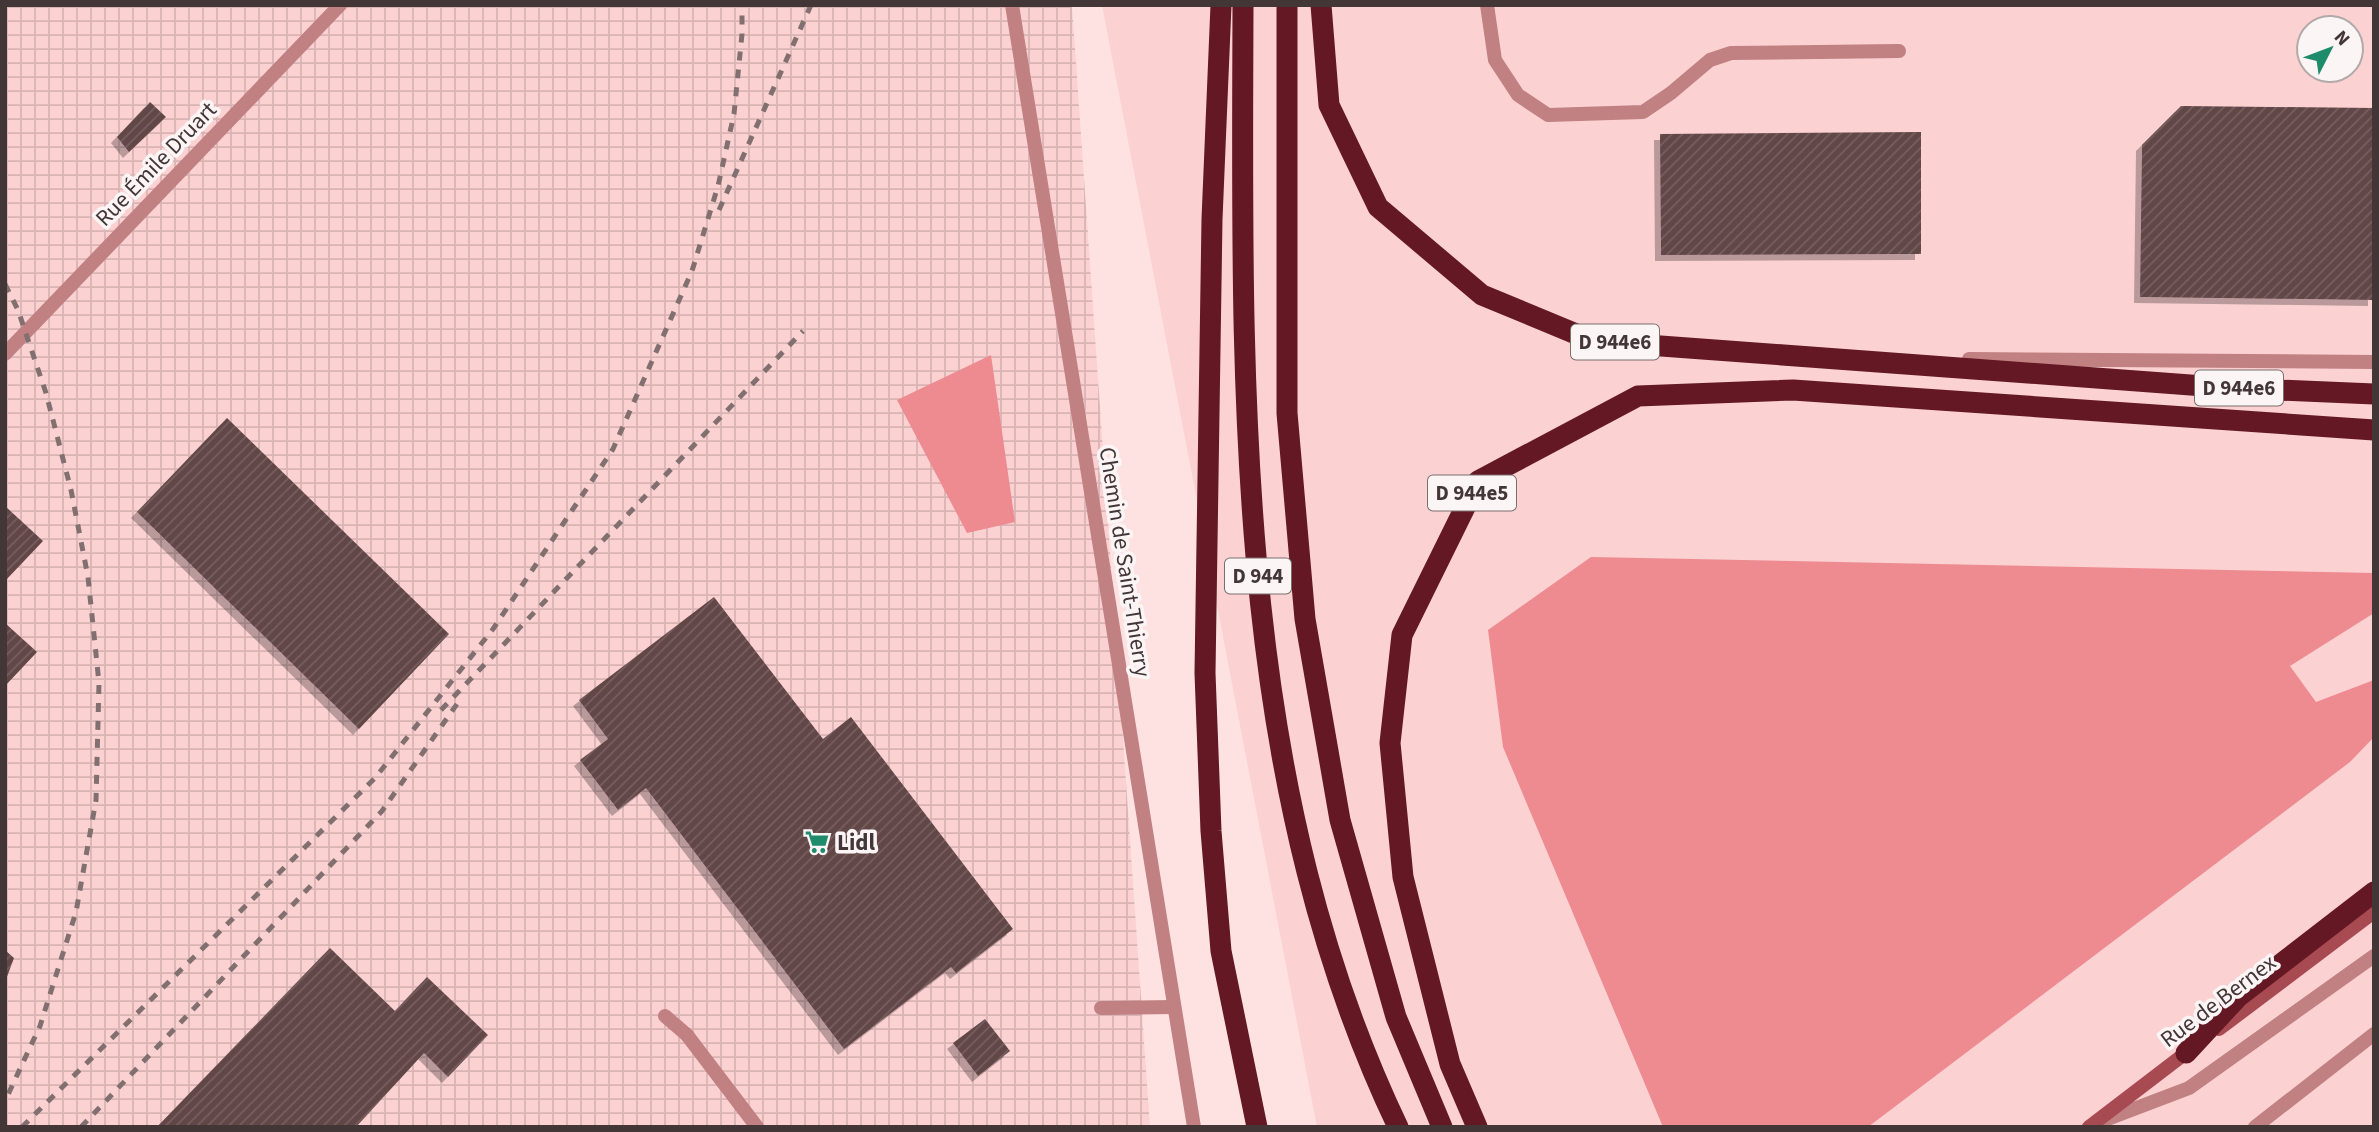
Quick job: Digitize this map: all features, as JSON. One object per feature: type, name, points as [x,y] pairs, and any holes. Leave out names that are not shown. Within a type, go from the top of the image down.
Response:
[{"type":"highway","points":[[1221,5],[1212,219],[1205,673],[1211,831],[1221,951],[1257,1127]]},
{"type":"highway","name":"D 944","points":[[1243,5],[1242,210],[1248,443],[1261,620],[1291,807],[1336,975],[1398,1127]]},
{"type":"highway","name":"D 944","points":[[1287,5],[1287,414],[1305,619],[1340,820],[1396,1017],[1442,1127]]},
{"type":"highway","name":"D 944e6","points":[[1321,5],[1329,104],[1378,207],[1482,295],[1593,341],[2231,388],[2374,394]]},
{"type":"highway","name":"D 944e5","points":[[1477,1127],[1450,1064],[1403,877],[1391,743],[1402,635],[1478,481],[1638,396],[1793,390],[2374,430]]},
{"type":"highway","points":[[2186,1053],[2238,997],[2374,892]]},
{"type":"street","name":"Chemin de Saint-Thierry","points":[[1012,5],[1194,1127]]},
{"type":"street","points":[[1487,5],[1495,60],[1518,95],[1548,115],[1643,112],[1671,93],[1710,60],[1731,53],[1899,51]]},
{"type":"street","name":"Rue Émile Druart","points":[[5,354],[332,8]]},
{"type":"street","points":[[1827,358],[2374,362]]},
{"type":"street","name":"Rue de Bernex","points":[[2091,1126],[2374,912]]},
{"type":"street","points":[[2091,1126],[2189,1088],[2374,956]]},
{"type":"street","points":[[1101,1008],[1174,1007]]},
{"type":"street","points":[[665,1016],[687,1035],[757,1127]]},
{"type":"street","points":[[2255,1127],[2374,1034]]},
{"type":"shaded area","points":[[5,5],[1072,5],[1150,1127],[5,1127]]},
{"type":"shaded area","points":[[1102,5],[2374,5],[2374,1127],[1317,1127]]},
{"type":"shaded area","points":[[991,355],[1015,522],[967,533],[897,400]]},
{"type":"shaded area","points":[[1591,557],[2374,573],[2374,613],[2290,666],[2316,702],[2374,680],[2374,737],[2350,762],[1868,1127],[1663,1127],[1503,747],[1488,630]]},
{"type":"building","points":[[150,102],[166,117],[129,152],[117,137]]},
{"type":"building","points":[[2181,106],[2374,108],[2374,300],[2140,297],[2142,145]]},
{"type":"building","points":[[1921,132],[1921,254],[1661,255],[1660,134]]},
{"type":"building","points":[[227,418],[449,634],[359,729],[137,512]]},
{"type":"building","points":[[5,506],[43,541],[5,581]]},
{"type":"building","name":"Lidl","points":[[714,597],[823,739],[851,717],[1013,929],[956,973],[951,967],[844,1049],[646,788],[618,810],[580,760],[608,739],[579,700]]},
{"type":"building","points":[[5,623],[37,652],[5,686]]},
{"type":"building","points":[[330,948],[395,1011],[427,977],[488,1035],[448,1077],[424,1053],[356,1127],[157,1127]]},
{"type":"building","points":[[5,950],[14,958],[5,982]]},
{"type":"building","points":[[985,1019],[1010,1051],[978,1076],[953,1043]]},
{"type":"railway","points":[[22,1127],[375,778],[493,629],[613,449],[692,271],[718,186],[734,114],[742,34],[742,5]]},
{"type":"railway","points":[[719,210],[811,5]]},
{"type":"railway","points":[[5,284],[18,310],[46,393],[71,490],[88,577],[99,683],[96,800],[76,912],[40,1026],[5,1101]]},
{"type":"railway","points":[[441,710],[803,331]]},
{"type":"railway","points":[[81,1127],[382,811],[457,704]]},
{"type":"place","name":"Lidl","points":[[817,842]]}]
